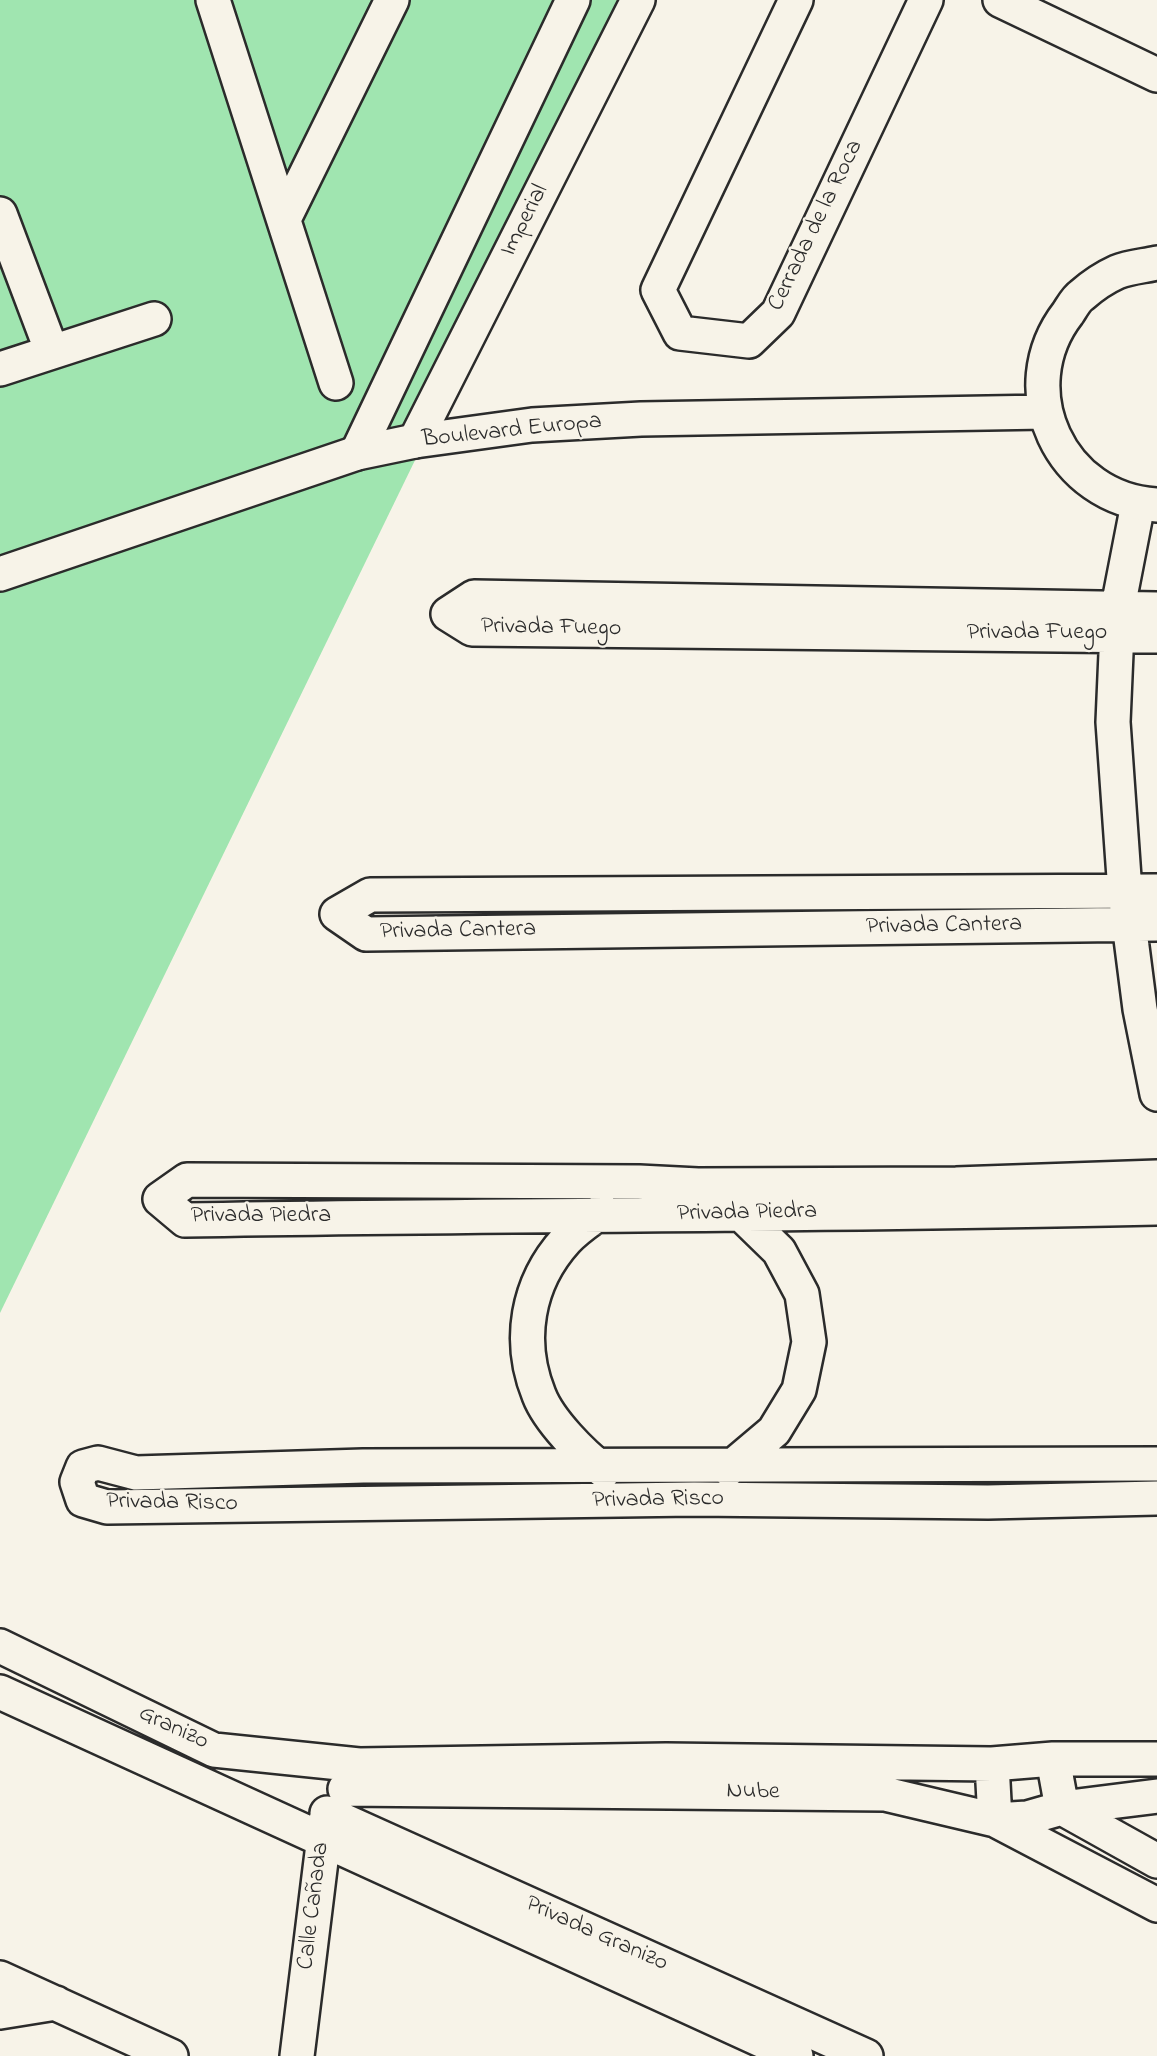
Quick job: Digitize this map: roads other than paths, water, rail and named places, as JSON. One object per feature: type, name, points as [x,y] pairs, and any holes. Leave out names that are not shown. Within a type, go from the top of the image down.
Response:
[{"type":"street","points":[[213,0],[336,383]]},
{"type":"street","points":[[284,219],[392,0]]},
{"type":"street","points":[[357,453],[573,0]]},
{"type":"street","name":"Imperial","points":[[415,441],[638,0]]},
{"type":"street","name":"Cerrada de la Roca","points":[[796,0],[658,290],[680,333],[749,341],[778,313],[926,0]]},
{"type":"street","points":[[1000,0],[1157,75]]},
{"type":"street","points":[[0,214],[52,352]]},
{"type":"street","points":[[1157,263],[1116,273],[1081,296],[1055,329],[1042,370],[1045,412],[1058,444],[1078,472],[1106,492],[1148,504],[1117,621],[1113,722],[1141,891],[1144,925],[1140,1009],[1157,1094]]},
{"type":"street","points":[[0,369],[154,319]]},
{"type":"street","name":"Boulevard Europa","points":[[0,574],[357,453],[415,441],[532,425],[641,419],[1045,412]]},
{"type":"street","name":"Privada Fuego","points":[[876,618],[472,630],[448,614],[474,597],[876,618],[1117,621],[1157,609]]},
{"type":"street","name":"Privada Fuego","points":[[1117,621],[1157,636]]},
{"type":"street","name":"Privada Cantera","points":[[1141,891],[370,895],[337,914],[366,934],[1144,925]]},
{"type":"street","points":[[856,893],[860,928]]},
{"type":"street","points":[[604,894],[607,930]]},
{"type":"street","name":"Privada Piedra","points":[[1157,1177],[956,1198],[741,1214],[185,1220],[159,1199],[187,1180],[639,1182],[956,1198],[1157,1208]]},
{"type":"street","points":[[392,1216],[395,1181]]},
{"type":"street","points":[[639,1182],[567,1239],[542,1273],[528,1313],[527,1356],[539,1396],[562,1432],[596,1464],[643,1501]]},
{"type":"street","points":[[694,1499],[774,1431],[799,1389],[809,1341],[802,1294],[779,1251],[741,1214],[698,1185]]},
{"type":"street","name":"Privada Risco","points":[[1157,1464],[363,1466],[136,1473],[98,1463],[83,1467],[77,1482],[83,1500],[107,1507],[694,1499],[988,1502],[1157,1498]]},
{"type":"street","points":[[986,1463],[988,1502]]},
{"type":"street","points":[[363,1466],[365,1504]]},
{"type":"street","name":"Granizo","points":[[0,1646],[214,1749],[338,1801]]},
{"type":"street","name":"Granizo","points":[[0,1692],[338,1801]]},
{"type":"street","points":[[1053,1759],[1062,1808],[1157,1862]]},
{"type":"street","name":"Nube","points":[[338,1801],[666,1760],[992,1764],[1053,1759],[1157,1759]]},
{"type":"street","points":[[665,1792],[666,1760]]},
{"type":"street","points":[[992,1764],[995,1820],[1157,1905]]},
{"type":"street","name":"Nube","points":[[338,1801],[665,1792],[885,1794],[995,1820],[1027,1818],[1062,1808],[1157,1796]]},
{"type":"street","name":"Privada Granizo","points":[[338,1801],[605,1954],[796,2056]]},
{"type":"street","name":"Calle Cañada","points":[[297,2056],[338,1801]]},
{"type":"street","name":"Privada Granizo","points":[[605,1954],[857,2054]]},
{"type":"street","points":[[0,1978],[171,2056]]},
{"type":"street","points":[[0,2012],[56,2003]]}]
